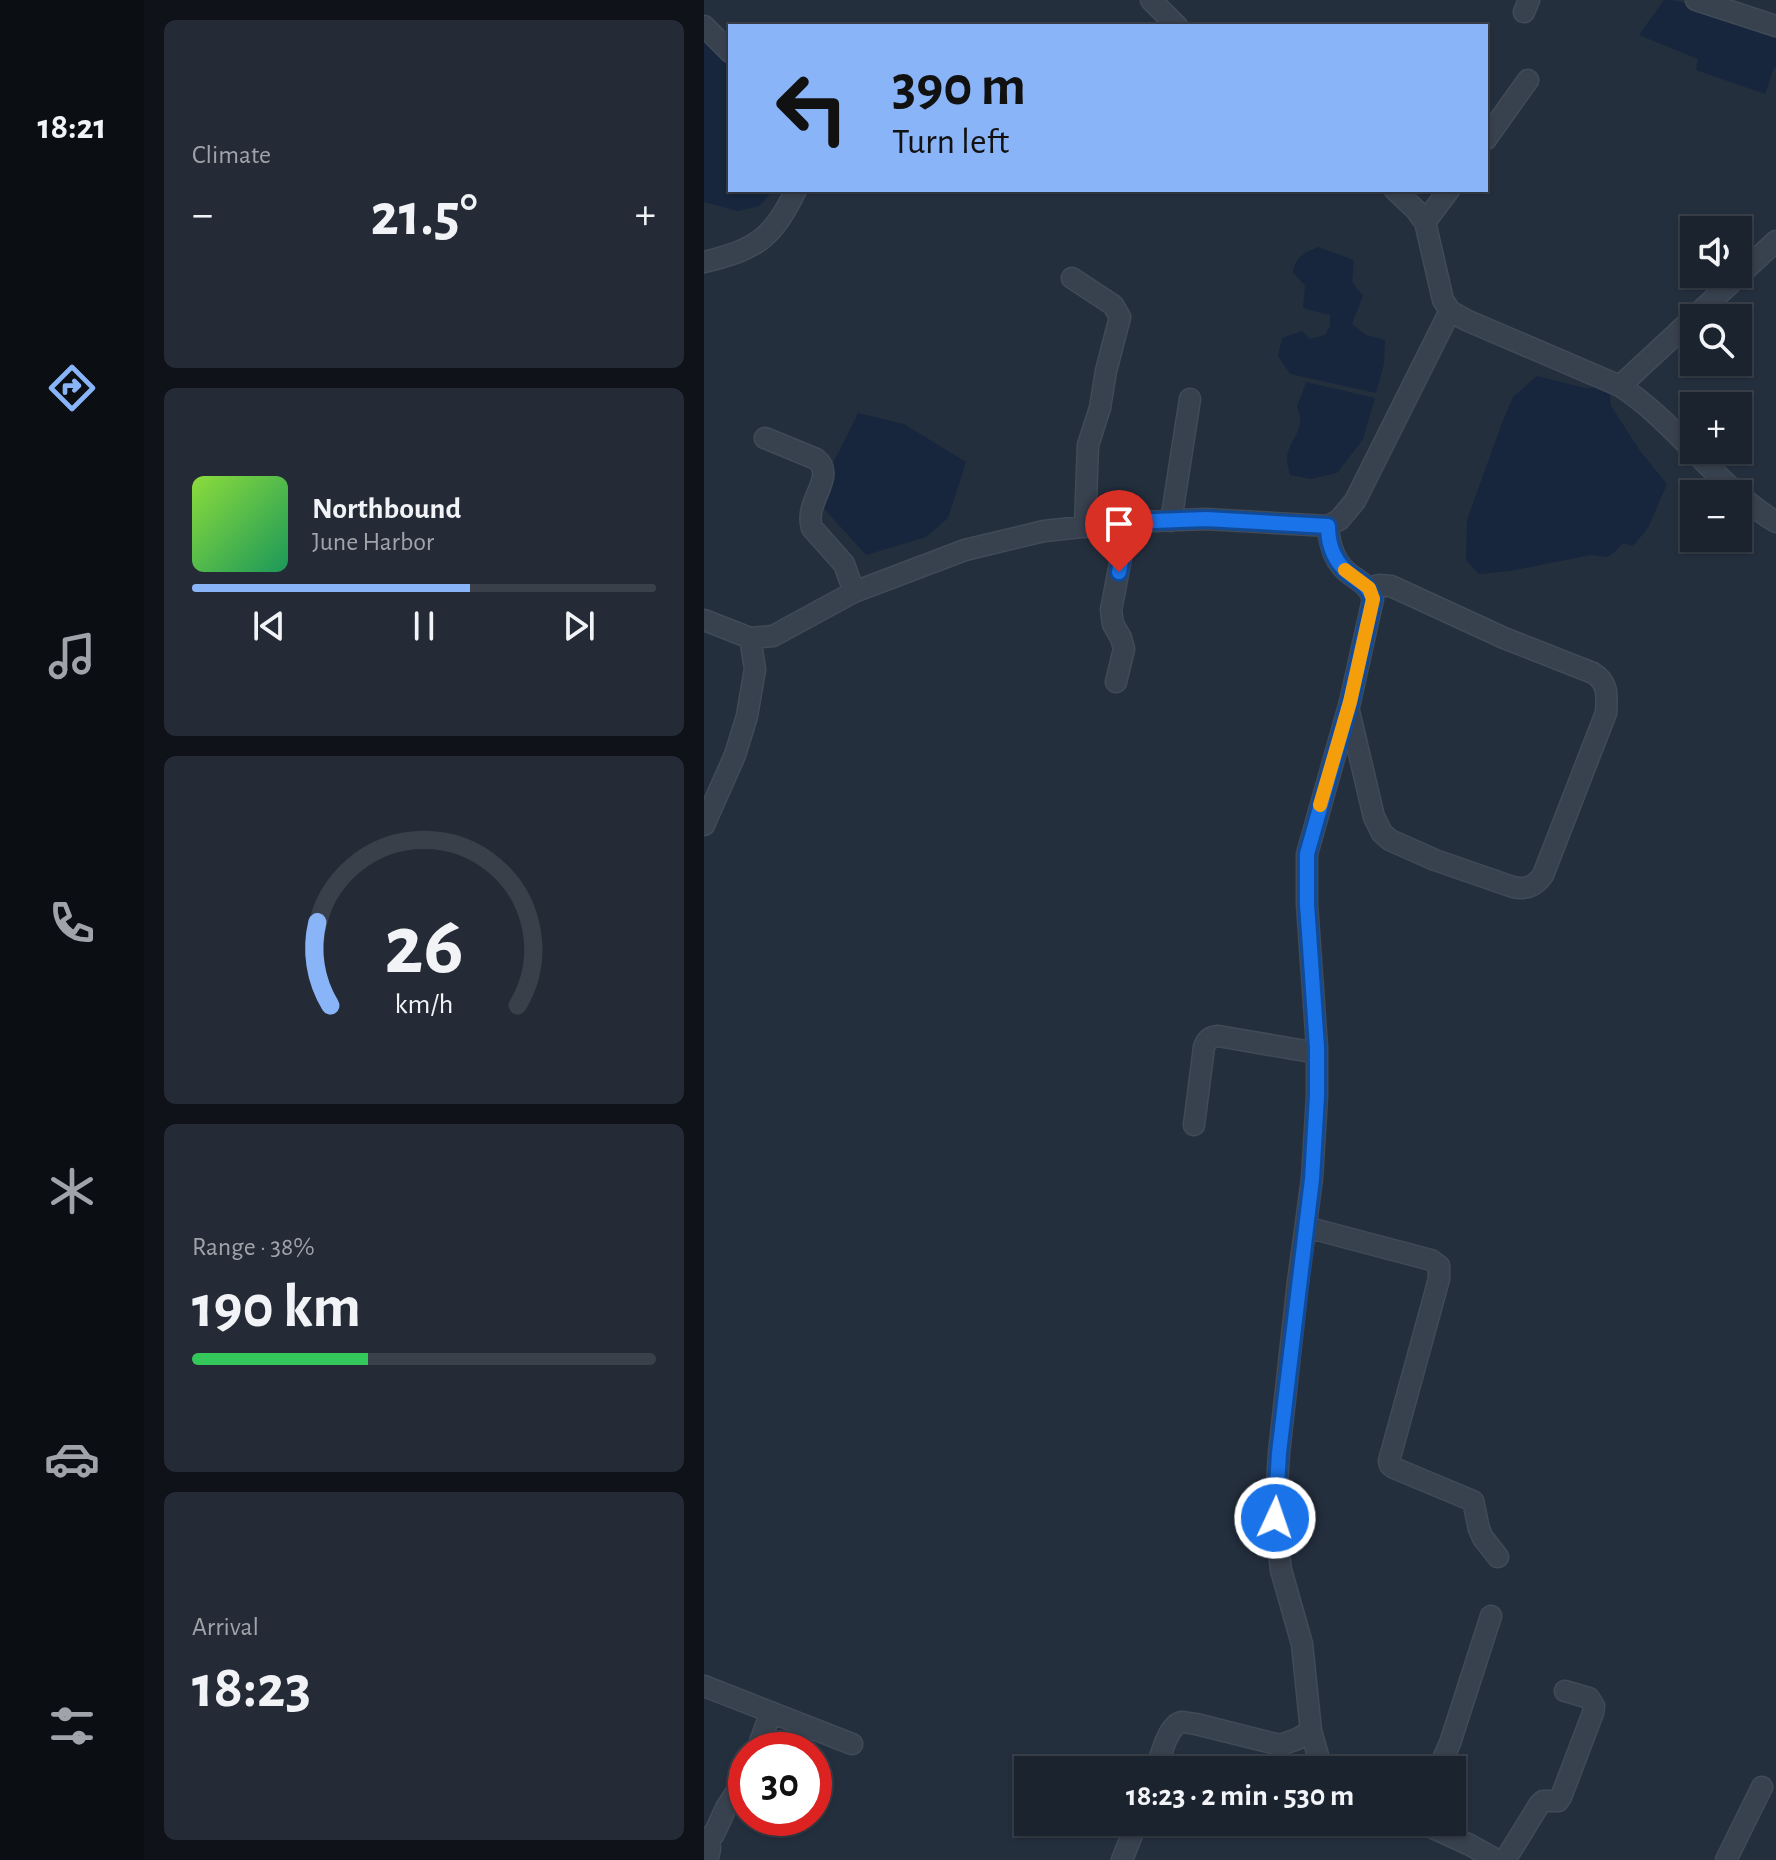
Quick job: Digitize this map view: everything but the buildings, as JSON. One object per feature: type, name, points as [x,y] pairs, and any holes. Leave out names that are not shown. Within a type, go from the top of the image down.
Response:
[{"type":"street","points":[[1151,0],[1175,24]]},
{"type":"street","points":[[1696,0],[1776,26]]},
{"type":"street","points":[[704,26],[728,50]]},
{"type":"street","points":[[1488,136],[1528,80]]},
{"type":"street","points":[[704,262],[753,245],[772,230],[795,192]]},
{"type":"street","points":[[1397,192],[1425,222],[1443,300],[1450,311],[1620,386],[1641,400],[1746,501],[1776,522]]},
{"type":"street","points":[[1425,222],[1448,192]]},
{"type":"street","points":[[1620,386],[1776,241]]},
{"type":"street","points":[[1072,278],[1113,305],[1120,317],[1100,408],[1088,445],[1085,527]]},
{"type":"street","points":[[704,620],[750,638],[773,636],[854,592],[965,550],[1044,531],[1128,522],[1206,519],[1328,526],[1339,520],[1355,501],[1450,311]]},
{"type":"street","points":[[1171,521],[1190,399]]},
{"type":"street","points":[[765,438],[821,463],[824,476],[810,511],[810,523],[844,564],[854,592]]},
{"type":"street","points":[[1116,682],[1124,649],[1113,624],[1111,610],[1128,522]]},
{"type":"street","points":[[1318,1756],[1311,1731],[1302,1644],[1281,1570],[1275,1518],[1279,1453],[1312,1179],[1317,1096],[1307,854],[1348,706],[1373,599],[1369,588],[1343,568],[1333,552],[1328,526]]},
{"type":"street","points":[[1348,706],[1374,817],[1382,833],[1390,840],[1435,860],[1513,887],[1521,889],[1537,883],[1543,875],[1606,713],[1606,686],[1602,678],[1504,638],[1391,586],[1369,588]]},
{"type":"street","points":[[704,825],[735,755],[747,716],[755,669],[750,638]]},
{"type":"street","points":[[1194,1125],[1204,1047],[1211,1037],[1317,1053]]},
{"type":"street","points":[[1306,1227],[1431,1260],[1439,1266],[1439,1279],[1389,1461],[1394,1468],[1473,1501],[1483,1538],[1498,1557]]},
{"type":"street","points":[[1444,1756],[1491,1616]]},
{"type":"street","points":[[704,1686],[852,1744]]},
{"type":"street","points":[[1505,1860],[1539,1805],[1543,1801],[1558,1801],[1561,1797],[1593,1713],[1594,1706],[1589,1698],[1565,1691]]},
{"type":"street","points":[[764,1732],[771,1712]]},
{"type":"street","points":[[1161,1756],[1171,1731],[1176,1724],[1184,1722],[1280,1745],[1311,1731]]},
{"type":"street","points":[[1726,1860],[1762,1787]]},
{"type":"street","points":[[706,1846],[728,1805]]},
{"type":"street","points":[[1122,1860],[1131,1836]]},
{"type":"street","points":[[1450,1836],[1497,1860]]},
{"type":"water","points":[[1664,0],[1704,8],[1776,34],[1776,68],[1765,94],[1696,70],[1698,59],[1639,35]]},
{"type":"water","points":[[704,35],[728,53],[728,192],[771,192],[760,206],[738,211],[704,202]]},
{"type":"water","points":[[1318,247],[1354,260],[1352,282],[1363,296],[1352,324],[1366,335],[1385,340],[1384,364],[1376,393],[1290,374],[1278,356],[1282,338],[1302,331],[1310,339],[1325,335],[1330,326],[1330,315],[1303,308],[1305,286],[1293,272],[1301,256]]},
{"type":"water","points":[[1537,376],[1585,388],[1609,387],[1611,406],[1640,451],[1667,484],[1648,528],[1633,546],[1623,543],[1607,557],[1591,555],[1479,574],[1466,560],[1467,520],[1513,397]]},
{"type":"water","points":[[1306,382],[1375,398],[1363,439],[1337,473],[1311,479],[1290,475],[1287,461],[1300,423],[1297,407]]},
{"type":"water","points":[[858,413],[904,424],[966,462],[948,518],[926,537],[866,555],[819,503],[821,487]]},
{"type":"slow traffic","points":[[1320,805],[1350,702],[1373,599],[1369,588],[1345,570]]},
{"type":"route","points":[[1119,572],[1128,522],[1206,519],[1328,526],[1333,552],[1343,568],[1369,588],[1373,599],[1350,702],[1307,854],[1317,1096],[1312,1179],[1279,1453],[1275,1518]]}]
